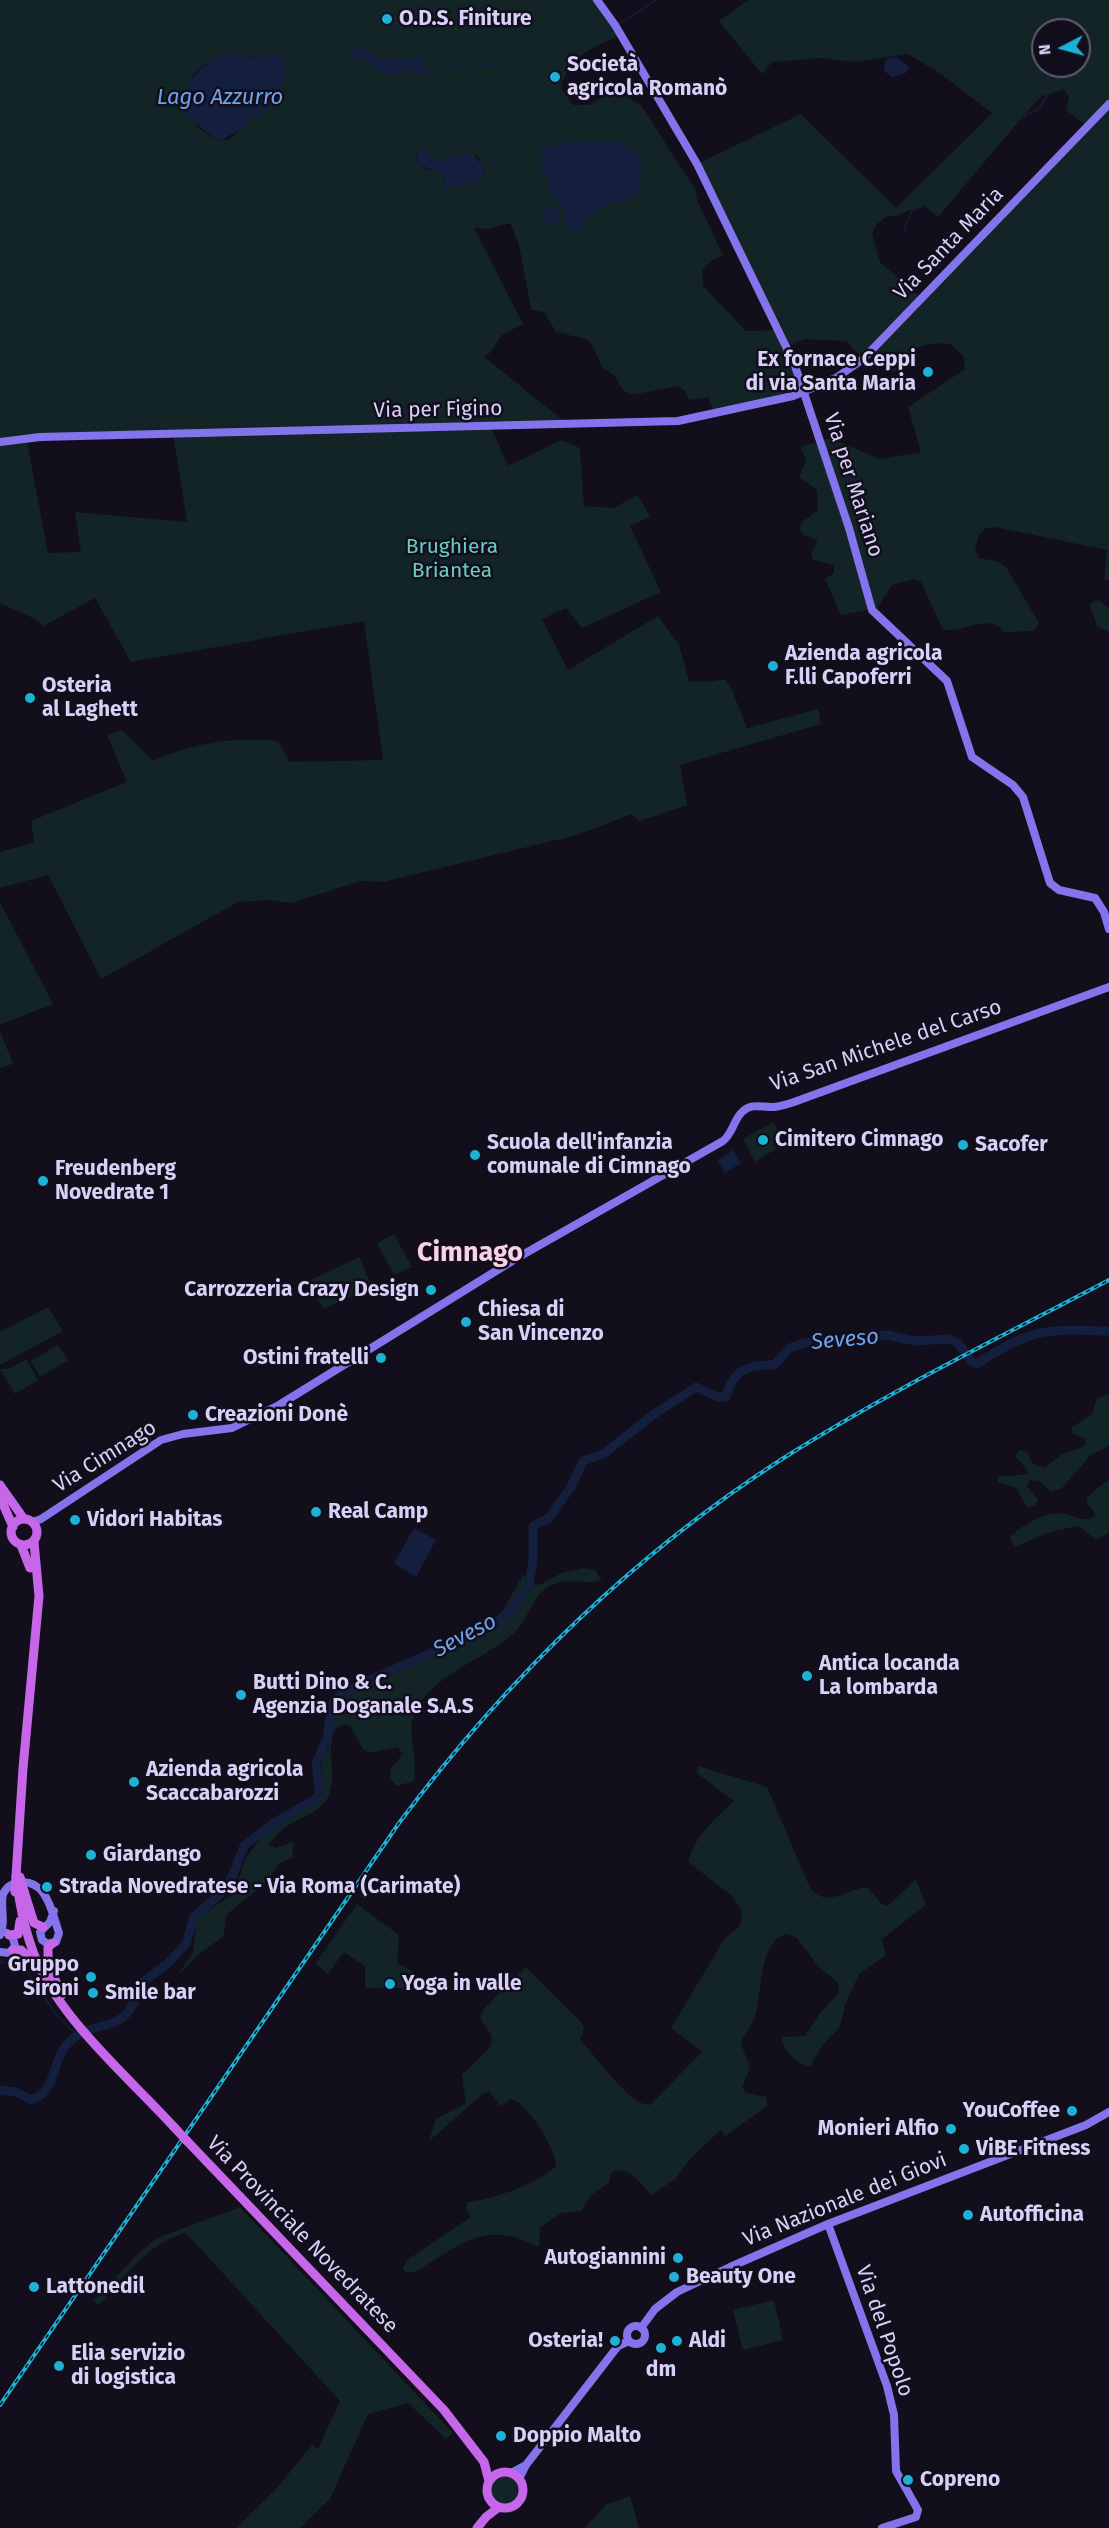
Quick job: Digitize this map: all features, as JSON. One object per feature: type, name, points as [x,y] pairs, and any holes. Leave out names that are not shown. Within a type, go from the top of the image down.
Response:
[{"type":"main road","points":[[0,1485],[34,1522],[38,1535],[34,1542],[21,1545],[13,1539],[13,1527],[0,1497]]},
{"type":"main road","points":[[13,1527],[34,1522]]},
{"type":"main road","name":"Via Provinciale Novedratese","points":[[34,1542],[39,1596],[18,1837],[18,1877],[27,1937],[47,1981],[90,2037],[444,2410],[484,2462],[489,2481]]},
{"type":"main road","name":"Via Provinciale Novedratese","points":[[21,1545],[28,1561],[34,1591],[33,1650]]},
{"type":"main road","points":[[20,1891],[34,1923],[49,1926]]},
{"type":"main road","points":[[3,1935],[16,1935],[19,1931],[20,1891]]},
{"type":"main road","name":"Via Provinciale Novedratese","points":[[20,1891],[34,1940],[62,1995],[82,2026]]},
{"type":"main road","points":[[53,1943],[48,1947],[47,1958],[62,1995]]},
{"type":"main road","points":[[13,1950],[21,1950],[29,1956],[47,1981]]},
{"type":"main road","name":"Via Provinciale Novedratese","points":[[484,2462],[511,2475]]},
{"type":"main road","points":[[477,2528],[499,2507],[513,2506],[520,2499],[523,2489],[511,2475],[489,2481],[487,2491],[490,2501],[486,2517]]},
{"type":"main road","points":[[490,2501],[499,2507]]},
{"type":"street","name":"Via per Mariano","points":[[597,0],[615,25],[698,164],[794,363],[849,528],[872,610],[947,681],[972,757],[1018,791],[1026,806],[1050,883],[1059,890],[1095,898],[1104,912],[1109,929]]},
{"type":"street","name":"Via Santa Maria","points":[[804,392],[836,378],[863,359],[1109,104]]},
{"type":"street","name":"Via per Figino","points":[[0,442],[69,437],[678,421],[717,415],[804,392]]},
{"type":"street","name":"Via San Michele del Carso","points":[[291,1398],[517,1258],[723,1141],[740,1115],[748,1108],[773,1107],[794,1102],[1109,987]]},
{"type":"street","name":"Via Cimnago","points":[[34,1522],[161,1440],[183,1434],[232,1428],[291,1398]]},
{"type":"street","points":[[0,1952],[7,1954],[13,1950],[15,1942],[3,1935],[3,1895],[12,1884],[26,1882],[36,1886],[54,1911],[49,1926],[40,1932],[41,1939],[46,1943],[53,1943],[59,1936],[49,1926]]},
{"type":"street","name":"Via Nazionale dei Giovi","points":[[629,2341],[627,2336],[630,2329],[641,2328],[655,2309],[677,2292],[828,2224],[1086,2125],[1109,2112]]},
{"type":"street","name":"Via del Popolo","points":[[828,2224],[887,2386],[894,2415],[896,2469],[918,2508],[916,2517],[882,2528]]},
{"type":"street","name":"Via Nazionale dei Giovi","points":[[511,2475],[526,2464],[618,2346],[629,2341],[636,2344],[642,2342],[644,2333],[641,2328]]},
{"type":"green space","points":[[0,0],[594,0],[619,36],[590,50],[575,61],[564,77],[561,88],[573,105],[589,105],[609,93],[624,95],[641,105],[695,189],[698,202],[723,255],[711,261],[702,271],[703,286],[746,331],[777,330],[798,384],[793,391],[714,412],[708,397],[689,400],[685,391],[678,386],[631,395],[622,389],[614,375],[602,367],[591,343],[586,339],[556,332],[544,312],[531,310],[519,245],[510,223],[488,229],[474,228],[523,324],[502,335],[489,354],[483,356],[565,422],[0,439]],"holes":[[[272,53],[287,77],[263,115],[249,116],[240,130],[227,140],[218,140],[208,135],[197,125],[192,111],[191,78],[201,67],[220,58],[260,56]],[[424,149],[438,161],[464,154],[477,156],[485,171],[484,177],[473,184],[443,186],[444,175],[423,167],[418,161],[416,156]]]},
{"type":"green space","points":[[748,0],[1109,0],[1109,580],[1104,580],[1107,550],[994,527],[986,528],[979,535],[975,549],[979,558],[996,561],[1006,567],[1039,623],[1034,631],[1004,632],[999,626],[985,623],[945,630],[921,582],[914,579],[892,585],[877,608],[841,615],[825,579],[834,573],[834,565],[813,560],[811,554],[818,540],[805,536],[799,530],[801,523],[818,510],[817,490],[799,477],[806,460],[800,447],[830,438],[880,459],[921,452],[908,407],[965,369],[964,357],[951,344],[923,345],[906,357],[894,373],[877,358],[863,359],[846,341],[805,339],[790,344],[699,163],[801,114],[896,208],[992,113],[941,74],[908,54],[854,62],[821,58],[772,62],[762,74],[719,21]],"holes":[[[1064,89],[1069,97],[1066,110],[1087,126],[921,298],[880,262],[872,234],[876,225],[886,217],[896,216],[923,205],[938,217],[1042,96]]]},
{"type":"green space","name":"Brughiera Briantea","points":[[491,427],[508,466],[561,440],[580,448],[584,506],[613,508],[638,495],[650,517],[630,526],[661,592],[582,628],[566,608],[542,619],[568,670],[658,616],[679,645],[689,681],[706,682],[725,679],[732,690],[747,728],[818,709],[821,724],[680,765],[687,805],[639,821],[632,814],[577,835],[383,882],[360,881],[292,903],[269,900],[238,902],[101,979],[48,875],[0,888],[0,852],[34,842],[31,821],[127,782],[107,735],[122,730],[153,761],[183,750],[231,740],[279,742],[289,762],[383,760],[364,621],[131,662],[95,598],[43,626],[35,619],[0,603],[0,445],[27,442],[48,553],[81,552],[75,512],[187,522],[173,434]]},
{"type":"green space","points":[[1099,600],[1109,609],[1109,632],[1097,626],[1090,605]]},
{"type":"green space","points":[[0,902],[53,1004],[0,1025]]},
{"type":"green space","points":[[0,1031],[13,1064],[0,1068]]},
{"type":"green space","points":[[773,1122],[781,1137],[773,1143],[776,1149],[755,1162],[743,1139]]},
{"type":"green space","points":[[394,1234],[412,1267],[394,1275],[377,1243]]},
{"type":"green space","points":[[359,1257],[372,1287],[323,1309],[309,1281]]},
{"type":"green space","points":[[48,1307],[63,1331],[0,1365],[0,1332]]},
{"type":"green space","points":[[58,1345],[68,1360],[40,1377],[31,1361]]},
{"type":"green space","points":[[26,1359],[38,1380],[15,1394],[0,1369],[9,1369]]},
{"type":"green space","points":[[1109,1394],[1109,1446],[1091,1455],[1061,1489],[1051,1492],[1040,1481],[1030,1480],[1027,1486],[1038,1500],[1035,1506],[1027,1507],[1016,1488],[998,1482],[997,1477],[1027,1474],[1027,1470],[1015,1456],[1020,1450],[1028,1452],[1032,1463],[1044,1468],[1063,1454],[1085,1446],[1086,1439],[1073,1434],[1071,1428],[1092,1414],[1097,1398]]},
{"type":"green space","points":[[1109,1479],[1109,1533],[1096,1540],[1079,1526],[1050,1532],[1014,1547],[1010,1537],[1022,1527],[1044,1516],[1059,1513],[1083,1519],[1094,1517],[1095,1513],[1087,1503],[1087,1497]]},
{"type":"green space","points":[[583,1568],[595,1570],[602,1580],[562,1582],[548,1587],[537,1597],[513,1634],[444,1679],[421,1701],[414,1714],[411,1730],[415,1765],[414,1781],[397,1786],[390,1779],[391,1768],[402,1755],[398,1747],[369,1753],[363,1749],[350,1726],[345,1724],[336,1728],[331,1744],[332,1780],[328,1797],[320,1807],[286,1827],[269,1844],[275,1848],[294,1842],[292,1858],[278,1864],[267,1882],[226,1915],[224,1936],[197,1956],[176,1977],[193,1953],[197,1918],[233,1894],[246,1858],[262,1836],[322,1796],[322,1761],[328,1749],[333,1708],[341,1696],[360,1687],[360,1684],[477,1631],[502,1612],[523,1575],[533,1585],[541,1584],[562,1573]]},
{"type":"green space","points":[[698,1766],[767,1787],[810,1888],[817,1894],[830,1897],[867,1887],[882,1904],[888,1906],[916,1879],[926,1905],[882,1939],[886,1955],[859,1974],[845,2005],[840,2027],[824,2043],[810,2066],[800,2063],[791,2056],[782,2037],[805,2036],[820,2013],[837,1995],[839,1984],[818,1966],[797,1938],[787,1934],[777,1939],[770,1947],[766,1958],[757,2009],[741,2044],[750,2067],[742,2088],[747,2093],[766,2097],[767,2106],[725,2136],[721,2130],[691,2158],[675,2179],[651,2195],[628,2173],[617,2171],[611,2173],[609,2183],[591,2195],[581,2211],[561,2213],[540,2227],[539,2247],[503,2235],[488,2235],[461,2244],[415,2272],[406,2273],[403,2267],[410,2258],[471,2217],[466,2209],[467,2202],[514,2190],[539,2179],[556,2166],[552,2149],[540,2127],[524,2108],[511,2099],[501,2106],[489,2092],[484,2093],[429,2141],[436,2119],[466,2103],[462,2075],[491,2046],[492,2036],[481,2020],[482,2011],[526,1967],[581,2022],[584,2028],[580,2040],[623,2089],[642,2103],[650,2105],[702,2052],[671,2028],[725,1938],[739,1927],[742,1918],[741,1909],[731,1895],[688,1862],[701,1835],[734,1801],[697,1773]]},
{"type":"green space","points":[[357,1904],[399,1935],[397,1963],[412,1971],[410,1988],[365,1988],[365,1966],[344,1952],[328,1974],[315,1964]]},
{"type":"green space","points":[[240,2207],[453,2433],[446,2439],[408,2403],[368,2414],[330,2499],[300,2528],[236,2528],[277,2488],[312,2445],[318,2449],[340,2401],[186,2233],[173,2237],[149,2252],[99,2305],[93,2301],[140,2252],[157,2238]]},
{"type":"green space","points":[[774,2300],[783,2340],[743,2350],[733,2310]]},
{"type":"green space","points":[[504,2476],[514,2480],[518,2490],[514,2500],[504,2504],[494,2500],[490,2490],[494,2480]]},
{"type":"green space","points":[[630,2496],[639,2528],[584,2528],[607,2504]]},
{"type":"water","points":[[358,47],[369,50],[381,60],[403,57],[408,61],[424,57],[425,74],[419,76],[407,67],[396,76],[371,67],[368,60],[350,56],[349,53]]},
{"type":"water","name":"Lago Azzurro","points":[[227,53],[252,58],[272,53],[282,54],[287,77],[263,115],[249,116],[244,127],[222,140],[211,135],[195,122],[186,113],[182,103],[189,82],[197,73],[206,64]]},
{"type":"water","points":[[897,57],[909,67],[906,73],[892,77],[884,71],[885,61]]},
{"type":"water","points":[[622,141],[643,160],[639,176],[639,193],[600,209],[592,215],[583,228],[571,231],[567,226],[562,204],[548,188],[549,179],[542,170],[541,149],[565,142]]},
{"type":"water","points":[[421,149],[427,150],[438,161],[464,154],[474,155],[484,168],[484,177],[473,184],[444,188],[444,175],[418,164],[417,155]]},
{"type":"water","points":[[552,206],[558,209],[561,215],[558,221],[552,224],[546,221],[543,215],[546,209]]},
{"type":"water","points":[[733,1150],[741,1163],[725,1173],[717,1160]]},
{"type":"water","points":[[414,1528],[436,1540],[416,1577],[394,1563]]},
{"type":"waterway","points":[[619,24],[656,0]]},
{"type":"waterway","points":[[1055,0],[1064,18]]},
{"type":"waterway","points":[[567,51],[612,28]]},
{"type":"waterway","points":[[426,69],[434,71],[470,63],[497,65],[510,58],[539,58]]},
{"type":"waterway","points":[[906,233],[905,226],[912,210],[935,202],[1005,123],[1038,110],[1048,95],[1053,78]]},
{"type":"waterway","name":"Seveso","points":[[0,2090],[16,2092],[31,2100],[40,2096],[50,2083],[59,2058],[68,2043],[89,2030],[119,2020],[134,2002],[139,1985],[167,1964],[186,1944],[194,1917],[219,1895],[232,1877],[244,1846],[272,1824],[313,1801],[320,1794],[316,1764],[327,1738],[332,1704],[342,1694],[493,1626],[513,1607],[529,1584],[533,1560],[533,1526],[549,1518],[571,1487],[583,1461],[605,1453],[650,1417],[696,1387],[718,1397],[726,1397],[733,1380],[743,1370],[774,1365],[790,1348],[803,1343],[887,1335],[915,1341],[949,1339],[958,1343],[971,1361],[977,1364],[1011,1343],[1040,1333],[1070,1330],[1109,1331]]},
{"type":"waterway","points":[[0,1961],[26,1970],[57,2016],[77,2035]]},
{"type":"railway","points":[[0,2405],[399,1823],[440,1771],[527,1671],[574,1624],[674,1536],[727,1496],[782,1459],[903,1388],[1109,1280]]},
{"type":"place","name":"O.D.S. Finiture","points":[[387,19]]},
{"type":"place","name":"Società agricola Romanò","points":[[555,77]]},
{"type":"place","name":"Ex fornace Ceppi di via Santa Maria","points":[[928,372]]},
{"type":"place","name":"Azienda agricola F.lli Capoferri","points":[[773,666]]},
{"type":"place","name":"Osteria al Laghett","points":[[30,698]]},
{"type":"place","name":"Cimitero Cimnago","points":[[763,1140]]},
{"type":"place","name":"Sacofer","points":[[963,1145]]},
{"type":"place","name":"Scuola dell'infanzia comunale di Cimnago","points":[[475,1155]]},
{"type":"place","name":"Freudenberg Novedrate 1","points":[[43,1181]]},
{"type":"place","name":"Carrozzeria Crazy Design","points":[[431,1290]]},
{"type":"place","name":"Chiesa di San Vincenzo","points":[[466,1322]]},
{"type":"place","name":"Ostini fratelli","points":[[381,1358]]},
{"type":"place","name":"Creazioni Donè","points":[[193,1415]]},
{"type":"place","name":"Real Camp","points":[[316,1512]]},
{"type":"place","name":"Vidori Habitas","points":[[75,1520]]},
{"type":"place","name":"Antica locanda La lombarda","points":[[807,1676]]},
{"type":"place","name":"Butti Dino & C. Agenzia Doganale S.A.S","points":[[241,1695]]},
{"type":"place","name":"Azienda agricola Scaccabarozzi","points":[[134,1782]]},
{"type":"place","name":"Giardango","points":[[91,1855]]},
{"type":"place","name":"Strada Novedratese - Via Roma (Carimate)","points":[[47,1887]]},
{"type":"place","name":"Gruppo Sironi","points":[[91,1977]]},
{"type":"place","name":"Yoga in valle","points":[[390,1984]]},
{"type":"place","name":"Smile bar","points":[[93,1993]]},
{"type":"place","name":"YouCoffee","points":[[1072,2111]]},
{"type":"place","name":"Monieri Alfio","points":[[951,2129]]},
{"type":"place","name":"ViBE Fitness","points":[[964,2149]]},
{"type":"place","name":"Autofficina","points":[[968,2215]]},
{"type":"place","name":"Autogiannini","points":[[678,2258]]},
{"type":"place","name":"Beauty One","points":[[674,2277]]},
{"type":"place","name":"Lattonedil","points":[[34,2287]]},
{"type":"place","name":"Osteria!","points":[[615,2341]]},
{"type":"place","name":"Aldi","points":[[677,2341]]},
{"type":"place","name":"dm","points":[[661,2348]]},
{"type":"place","name":"Elia servizio di logistica","points":[[59,2366]]},
{"type":"place","name":"Doppio Malto","points":[[501,2436]]},
{"type":"place","name":"Copreno","points":[[908,2480]]},
{"type":"district","name":"Cimnago","points":[[470,1253]]}]
